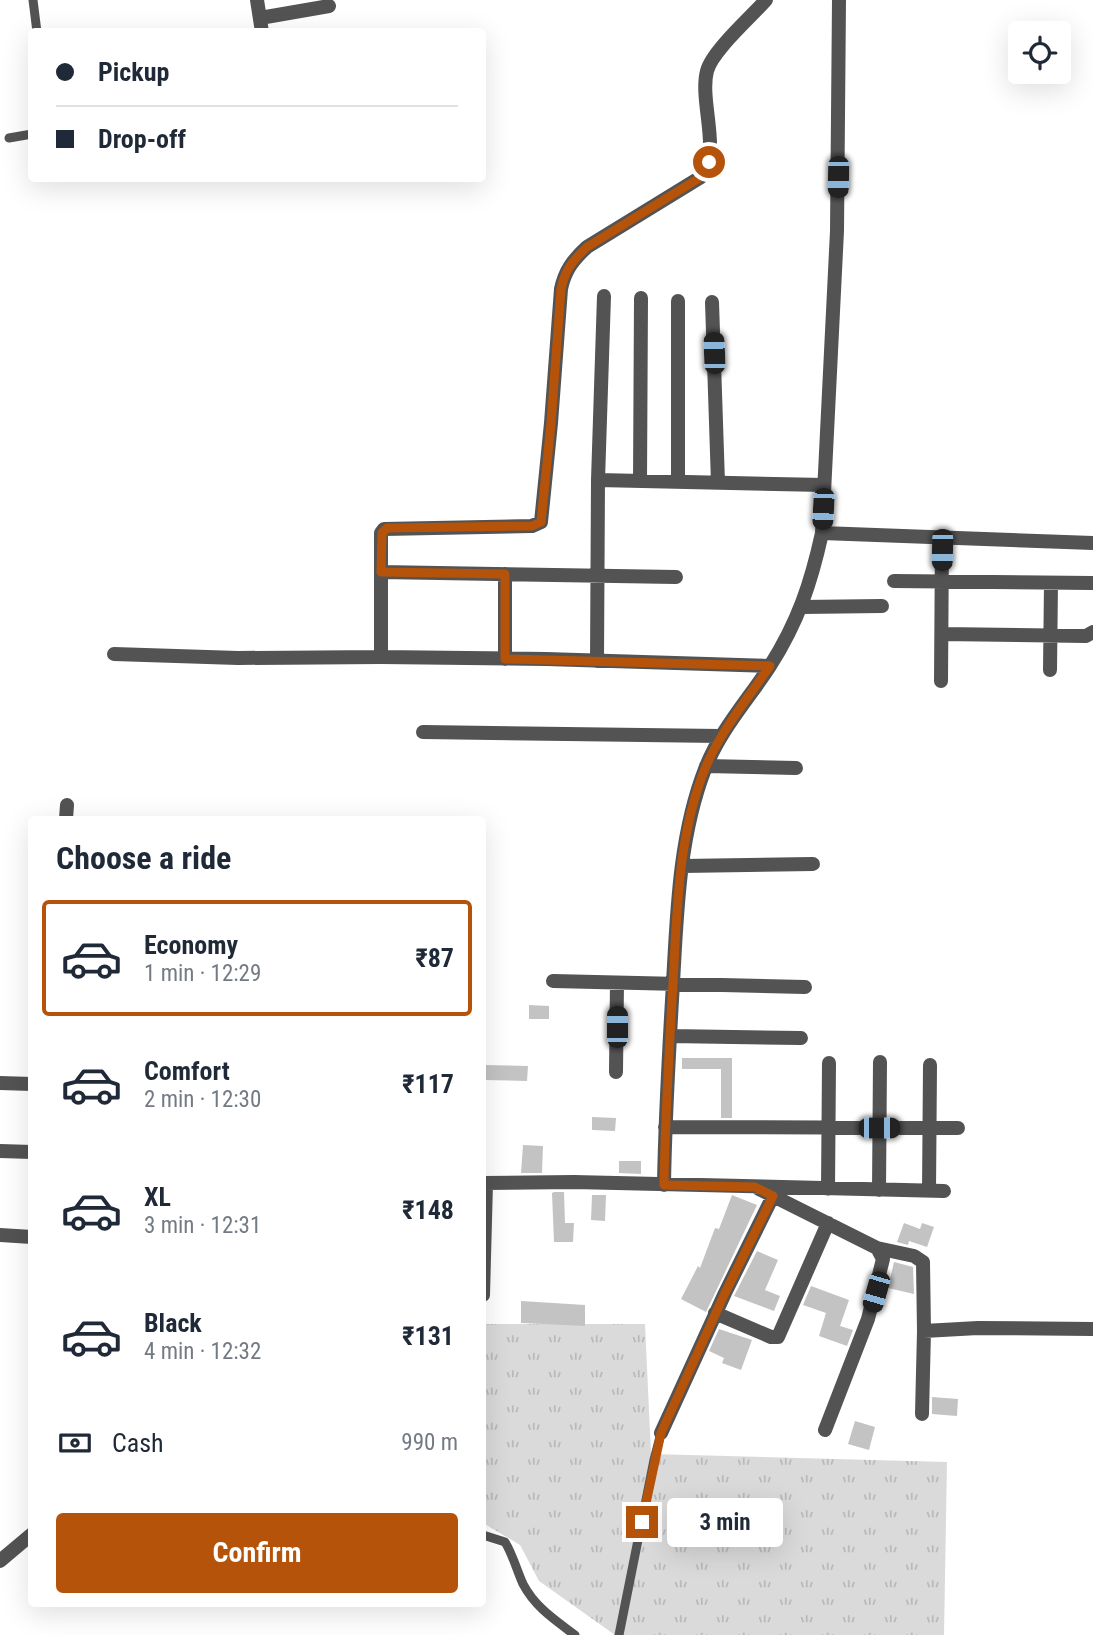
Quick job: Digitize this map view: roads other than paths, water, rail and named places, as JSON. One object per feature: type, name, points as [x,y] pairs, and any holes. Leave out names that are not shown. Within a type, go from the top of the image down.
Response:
[{"type":"street","points":[[257,0],[261,25],[329,6]]},
{"type":"street","points":[[381,657],[384,529],[532,526],[541,522],[561,289],[565,273],[573,259],[587,247],[701,177],[706,170],[709,152],[705,84],[708,68],[726,43],[766,0]]},
{"type":"street","points":[[664,1185],[664,1126],[682,866],[694,804],[706,766],[720,736],[770,666],[803,607],[822,533],[837,231],[839,0]]},
{"type":"street","points":[[597,661],[598,480],[604,296]]},
{"type":"street","points":[[640,481],[641,298]]},
{"type":"street","points":[[678,300],[678,482]]},
{"type":"street","points":[[712,302],[718,483]]},
{"type":"street","points":[[598,480],[824,485]]},
{"type":"street","points":[[822,533],[1093,543]]},
{"type":"street","points":[[941,681],[942,536]]},
{"type":"street","points":[[381,572],[676,577]]},
{"type":"street","points":[[505,574],[505,659]]},
{"type":"street","points":[[894,581],[1093,583]]},
{"type":"street","points":[[1050,670],[1051,583]]},
{"type":"street","points":[[803,607],[882,606]]},
{"type":"street","points":[[942,634],[1086,636],[1093,632]]},
{"type":"street","points":[[114,654],[251,658],[505,659],[770,666]]},
{"type":"street","points":[[424,732],[720,736]]},
{"type":"street","points":[[706,766],[796,768]]},
{"type":"street","points":[[682,866],[813,864]]},
{"type":"street","points":[[553,981],[805,987]]},
{"type":"street","points":[[616,1072],[617,983]]},
{"type":"street","points":[[670,1036],[801,1038]]},
{"type":"street","points":[[879,1190],[880,1062]]},
{"type":"street","points":[[828,1188],[829,1063]]},
{"type":"street","points":[[929,1191],[930,1065]]},
{"type":"street","points":[[0,1083],[28,1084]]},
{"type":"street","points":[[664,1126],[958,1128]]},
{"type":"street","points":[[0,1151],[28,1152]]},
{"type":"street","points":[[486,1182],[944,1191]]},
{"type":"street","points":[[755,1187],[877,1248],[914,1256],[923,1262],[925,1332],[922,1414]]},
{"type":"street","points":[[661,1433],[715,1313],[773,1196]]},
{"type":"street","points":[[715,1313],[771,1338],[778,1338],[828,1223]]},
{"type":"street","points":[[0,1235],[28,1237]]},
{"type":"street","points":[[825,1430],[868,1319],[883,1266],[882,1254],[877,1248]]},
{"type":"street","points":[[925,1332],[978,1328],[1093,1329]]},
{"type":"street","points":[[0,1561],[28,1537]]},
{"type":"lane","points":[[33,0],[36,28]]},
{"type":"lane","points":[[9,138],[28,135]]},
{"type":"lane","points":[[619,1635],[661,1433]]},
{"type":"lane","points":[[486,1536],[505,1542],[533,1599],[546,1614],[575,1635]]}]
